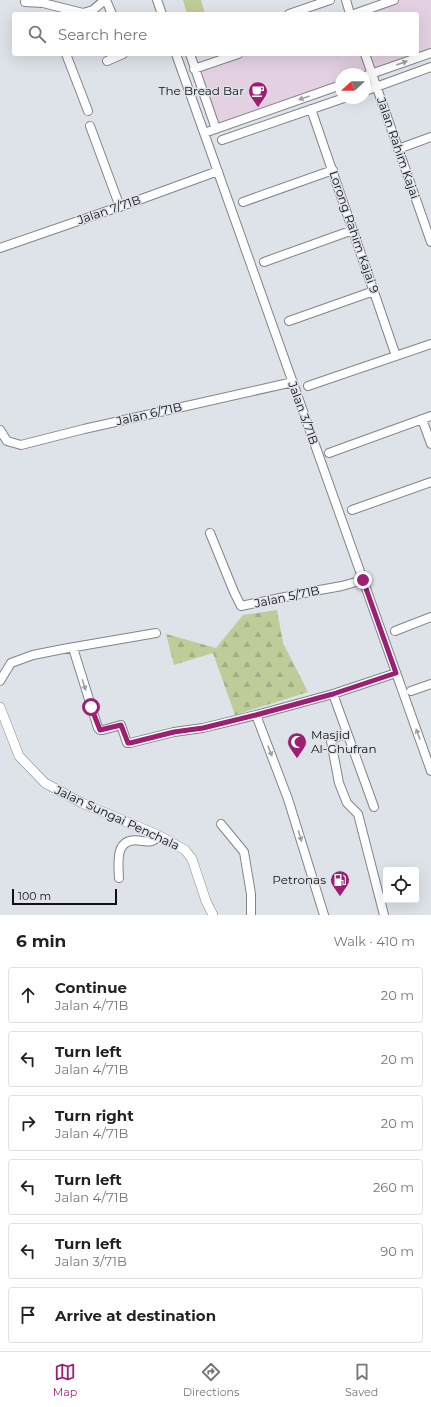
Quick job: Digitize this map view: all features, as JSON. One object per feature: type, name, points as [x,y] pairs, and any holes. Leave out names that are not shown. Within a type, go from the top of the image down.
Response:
[{"type":"street","points":[[86,12],[93,10],[106,0],[111,12]]},
{"type":"street","points":[[157,0],[161,12]]},
{"type":"street","points":[[295,12],[330,0]]},
{"type":"street","points":[[346,0],[349,12]]},
{"type":"street","points":[[353,0],[352,8],[353,12]]},
{"type":"street","points":[[360,12],[394,0]]},
{"type":"street","points":[[25,2],[42,3],[68,12]]},
{"type":"street","points":[[371,74],[431,53]]},
{"type":"street","points":[[67,56],[88,111]]},
{"type":"street","points":[[107,61],[118,56]]},
{"type":"street","name":"Jalan 3/71B","points":[[177,56],[431,771]]},
{"type":"street","points":[[191,56],[216,129]]},
{"type":"street","points":[[194,69],[232,56]]},
{"type":"street","name":"Jalan Rahim Kajai","points":[[365,56],[368,68]]},
{"type":"street","points":[[371,89],[431,67]]},
{"type":"street","name":"Jalan Rahim Kajai","points":[[371,78],[377,87],[431,242]]},
{"type":"street","points":[[204,133],[335,87]]},
{"type":"street","points":[[222,140],[335,101]]},
{"type":"street","name":"Lorong Rahim Kajai 9","points":[[311,109],[396,356]]},
{"type":"street","points":[[90,126],[120,207]]},
{"type":"street","points":[[398,149],[431,137]]},
{"type":"street","points":[[243,202],[333,170]]},
{"type":"street","name":"Jalan 7/71B","points":[[0,248],[120,207],[218,171]]},
{"type":"street","points":[[264,262],[353,230]]},
{"type":"street","points":[[289,322],[374,291]]},
{"type":"street","points":[[308,386],[431,344]]},
{"type":"street","name":"Jalan 6/71B","points":[[0,430],[7,441],[21,445],[84,429],[293,382]]},
{"type":"street","points":[[329,453],[431,416]]},
{"type":"street","points":[[422,419],[431,444]]},
{"type":"street","points":[[352,510],[431,482]]},
{"type":"street","name":"Jalan 5/71B","points":[[210,533],[241,606],[342,586],[363,580]]},
{"type":"street","points":[[394,631],[431,617]]},
{"type":"street","points":[[0,681],[12,663],[33,655],[156,633]]},
{"type":"street","points":[[73,648],[98,728],[103,730],[121,725],[128,743],[174,732],[203,728],[256,715],[333,694],[396,673]]},
{"type":"street","points":[[411,691],[431,684]]},
{"type":"street","points":[[333,694],[374,807]]},
{"type":"street","name":"Jalan Sungai Penchala","points":[[0,707],[19,756],[45,783],[82,803],[158,835],[185,850],[192,859],[206,901],[213,915]]},
{"type":"street","points":[[256,715],[288,799],[324,915]]},
{"type":"street","points":[[347,733],[335,738],[331,742],[331,747],[335,758],[339,784],[347,803],[358,814],[384,915]]},
{"type":"street","points":[[221,824],[244,852],[251,894],[251,915]]},
{"type":"street","points":[[119,878],[118,861],[121,847],[125,843],[136,840],[150,842],[154,841],[158,835]]},
{"type":"shaded area","points":[[397,0],[431,0],[431,53],[371,72],[371,68],[335,68],[335,87],[210,128],[189,68],[228,56],[419,56],[419,12],[366,12]]},
{"type":"green space","points":[[183,0],[201,0],[204,12],[186,12]]},
{"type":"green space","points":[[277,610],[283,643],[308,692],[235,715],[213,653],[174,665],[166,634],[216,648],[243,615]]},
{"type":"waterway","points":[[90,7],[98,0]]},
{"type":"place","name":"The Bread Bar","points":[[258,108]]},
{"type":"place","name":"Masjid Al-Ghufran","points":[[297,759]]},
{"type":"place","name":"Petronas","points":[[340,897]]},
{"type":"route","points":[[91,707],[100,730],[121,725],[126,740],[130,743],[256,715],[333,694],[396,673],[363,580]]}]
